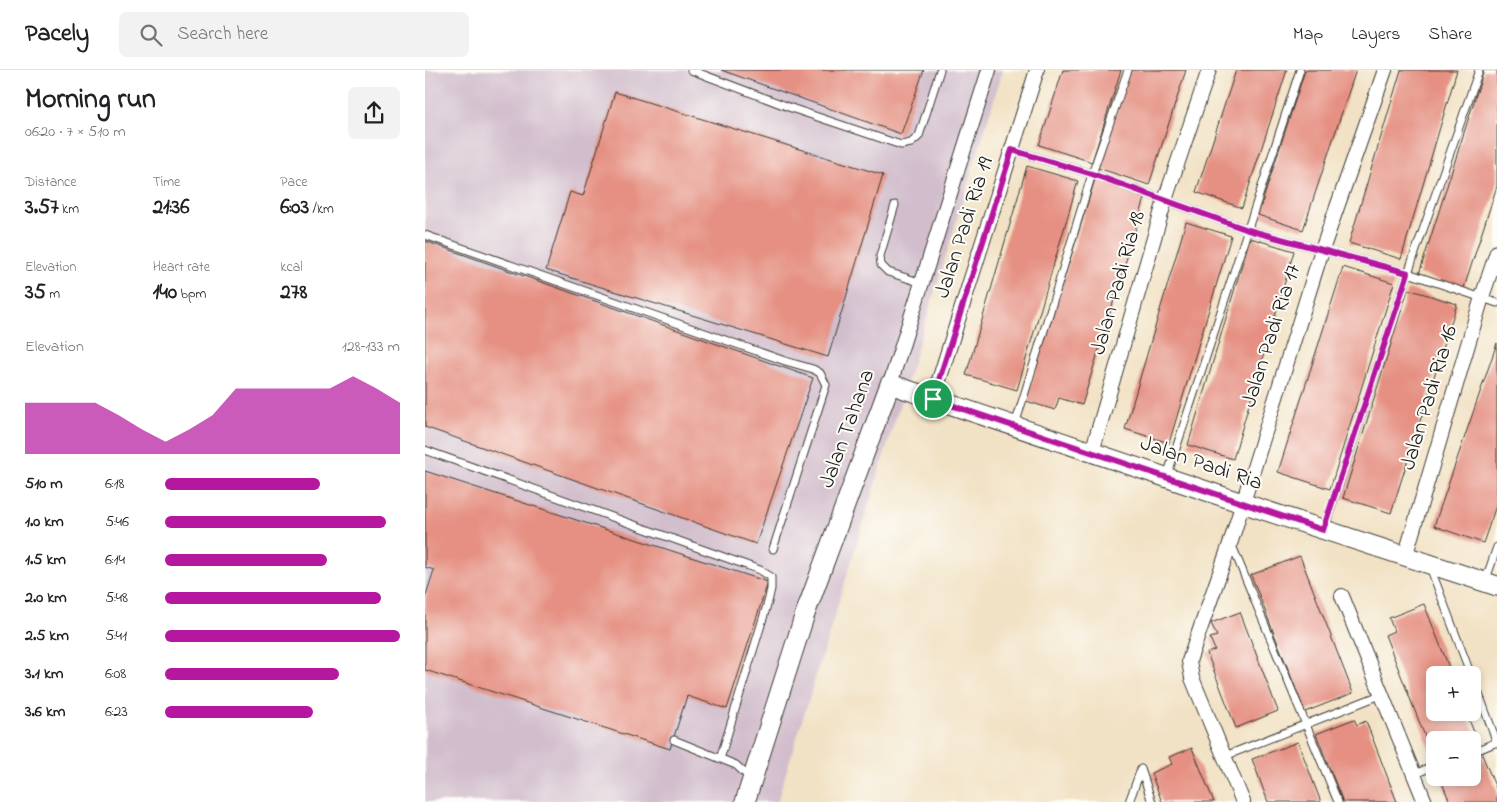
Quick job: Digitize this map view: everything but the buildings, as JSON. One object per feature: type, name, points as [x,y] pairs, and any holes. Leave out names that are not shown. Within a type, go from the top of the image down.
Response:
[{"type":"street","name":"Jalan Tahana","points":[[745,802],[804,618],[890,384],[989,70]]},
{"type":"street","name":"Jalan Padi Ria 19","points":[[933,399],[1037,70]]},
{"type":"street","name":"Jalan Padi Ria 18","points":[[1092,452],[1165,200],[1209,70]]},
{"type":"street","name":"Jalan Padi Ria 17","points":[[1243,802],[1192,678],[1189,661],[1231,541],[1322,250],[1385,70]]},
{"type":"street","name":"Jalan Padi Ria 16","points":[[1405,557],[1497,252]]},
{"type":"street","name":"Jalan Padi Ria","points":[[890,384],[1323,530],[1491,584]]},
{"type":"street","points":[[1342,596],[1425,802]]},
{"type":"lane","points":[[691,70],[794,109],[901,145],[911,143],[919,136],[939,70]]},
{"type":"lane","points":[[1014,426],[1092,174],[1128,70]]},
{"type":"lane","points":[[1167,478],[1301,70]]},
{"type":"lane","points":[[1323,530],[1408,273],[1479,70]]},
{"type":"lane","points":[[1012,150],[1092,174],[1248,230],[1408,273],[1497,303]]},
{"type":"lane","points":[[895,205],[880,256],[881,266],[888,272],[923,283]]},
{"type":"lane","points":[[425,235],[820,373],[826,385],[773,549]]},
{"type":"lane","points":[[425,450],[760,570],[771,577],[768,602],[720,758]]},
{"type":"lane","points":[[1231,541],[1338,802]]},
{"type":"lane","points":[[1491,584],[1497,547]]},
{"type":"lane","points":[[1429,564],[1468,666]]},
{"type":"lane","points":[[1225,756],[1383,694]]},
{"type":"lane","points":[[1481,700],[1497,742],[1481,749]]},
{"type":"lane","points":[[674,740],[735,765],[752,780]]},
{"type":"lane","points":[[1129,802],[1141,769],[1152,802]]},
{"type":"lane","points":[[1414,774],[1426,769]]},
{"type":"shaded area","points":[[425,70],[1003,70],[777,802],[425,802]]},
{"type":"route","points":[[1012,150],[1092,174],[1248,230],[1408,273],[1323,530],[933,399],[1012,150]]}]
